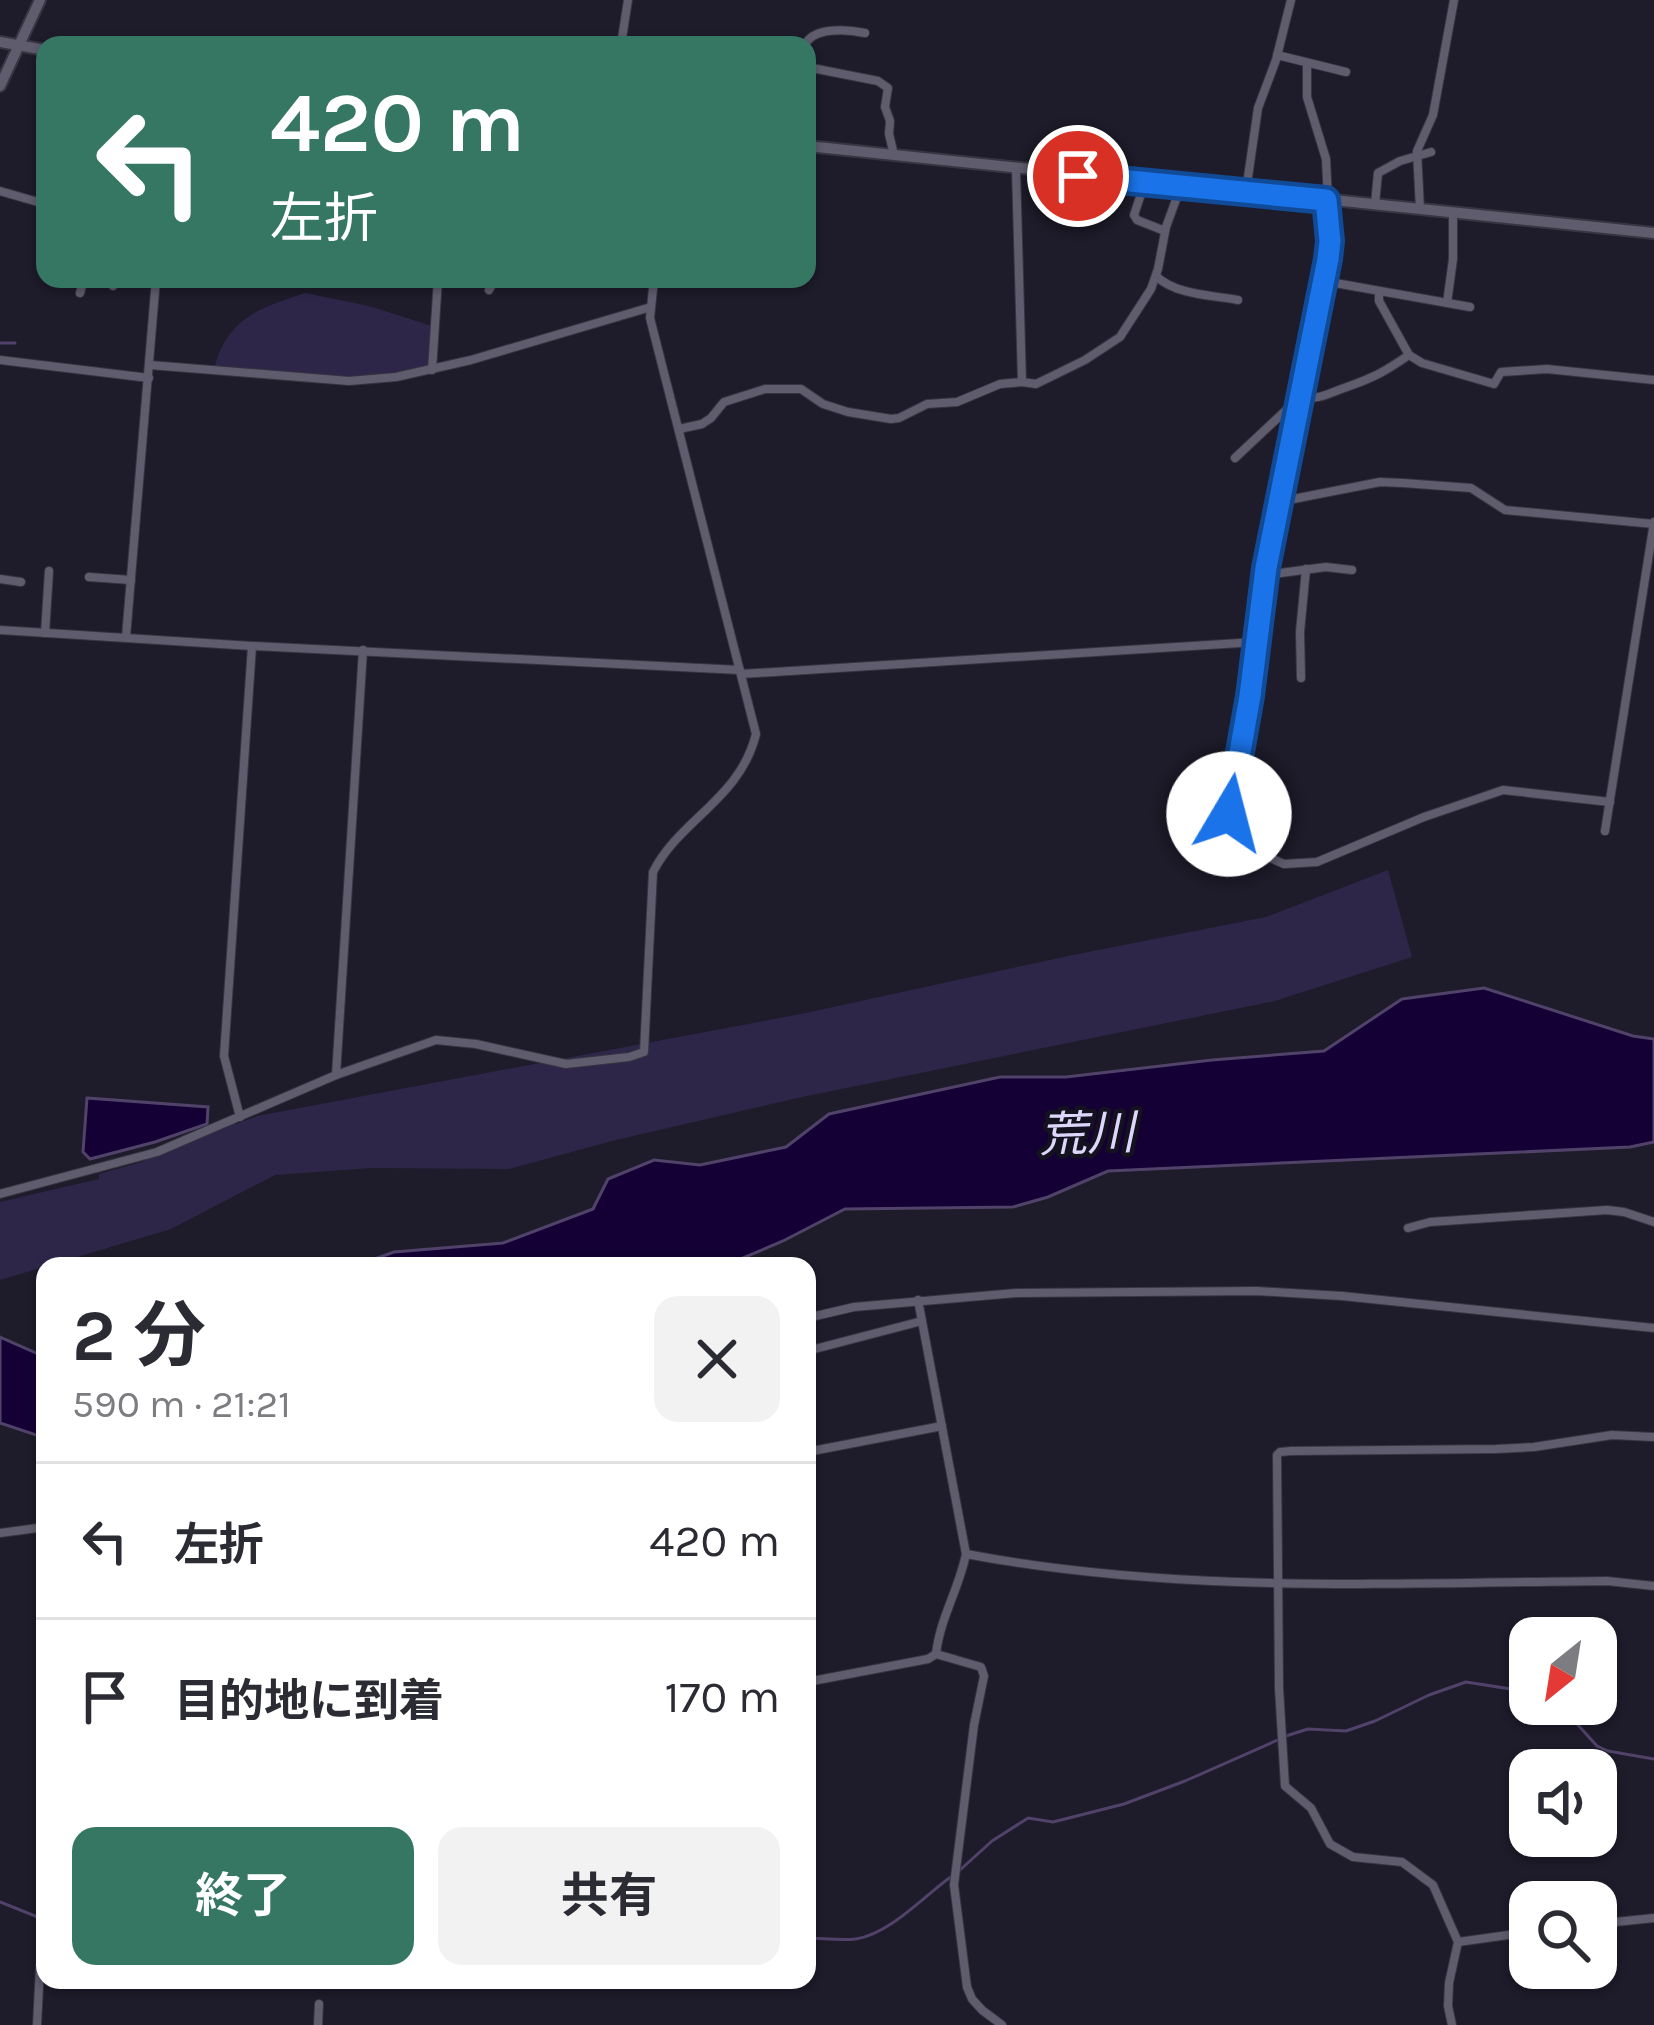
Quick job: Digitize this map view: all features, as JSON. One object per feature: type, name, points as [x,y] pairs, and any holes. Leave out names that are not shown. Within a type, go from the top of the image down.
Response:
[{"type":"street","points":[[0,86],[40,0]]},
{"type":"street","points":[[622,36],[628,0]]},
{"type":"street","points":[[1246,192],[1258,108],[1291,0]]},
{"type":"street","points":[[1420,210],[1417,156],[1433,116],[1454,0]]},
{"type":"street","points":[[809,36],[865,33]]},
{"type":"street","points":[[0,42],[36,49]]},
{"type":"street","points":[[1277,55],[1346,72]]},
{"type":"street","points":[[1229,814],[1265,575],[1330,241],[1326,159],[1307,97],[1307,62]]},
{"type":"street","points":[[816,69],[878,81],[888,88],[885,107],[894,156]]},
{"type":"street","points":[[816,147],[1654,233]]},
{"type":"street","points":[[1375,205],[1378,173],[1431,152]]},
{"type":"street","points":[[1016,169],[1022,382]]},
{"type":"street","points":[[1145,182],[1134,215],[1165,231]]},
{"type":"street","points":[[679,430],[702,424],[724,402],[765,389],[802,388],[823,404],[891,419],[927,404],[957,402],[1000,384],[1036,384],[1120,337],[1151,290],[1181,186]]},
{"type":"street","points":[[0,191],[36,201]]},
{"type":"street","points":[[1447,303],[1453,213]]},
{"type":"street","points":[[1156,276],[1179,289],[1238,300]]},
{"type":"street","points":[[1324,281],[1470,307]]},
{"type":"street","points":[[80,293],[81,288]]},
{"type":"street","points":[[126,637],[155,288]]},
{"type":"street","points":[[432,370],[437,288]]},
{"type":"street","points":[[0,1194],[157,1152],[336,1075],[436,1040],[566,1064],[644,1052],[653,872],[733,782],[749,758],[756,734],[650,318],[653,288]]},
{"type":"street","points":[[1379,292],[1379,302],[1409,355],[1422,363],[1494,384],[1501,372],[1547,369],[1654,380]]},
{"type":"street","points":[[150,365],[349,381],[432,370],[651,308]]},
{"type":"street","points":[[1235,458],[1299,398],[1324,399],[1371,380],[1409,355]]},
{"type":"street","points":[[0,360],[149,377]]},
{"type":"street","points":[[1278,502],[1380,482],[1403,483],[1471,488],[1505,510],[1654,523],[1605,831]]},
{"type":"street","points":[[1265,575],[1326,567],[1352,570]]},
{"type":"street","points":[[1301,678],[1306,569]]},
{"type":"street","points":[[45,633],[49,571]]},
{"type":"street","points":[[89,577],[131,580]]},
{"type":"street","points":[[0,579],[21,581]]},
{"type":"street","points":[[0,630],[740,672],[1256,642]]},
{"type":"street","points":[[240,1117],[224,1056],[252,646]]},
{"type":"street","points":[[336,1075],[363,650]]},
{"type":"street","points":[[1208,786],[1214,802],[1257,852],[1284,864],[1317,862],[1503,790],[1610,802]]},
{"type":"street","points":[[1408,1228],[1430,1222],[1607,1210],[1654,1222]]},
{"type":"street","points":[[816,1316],[918,1300],[1072,1291],[1257,1291],[1654,1328]]},
{"type":"street","points":[[918,1300],[966,1554],[938,1631],[936,1654]]},
{"type":"street","points":[[816,1349],[922,1321]]},
{"type":"street","points":[[816,1450],[942,1426]]},
{"type":"street","points":[[1452,2025],[1449,1983],[1458,1942],[1433,1885],[1402,1862],[1353,1856],[1330,1844],[1311,1808],[1285,1786],[1277,1455],[1280,1451],[1496,1449],[1612,1435],[1654,1437]]},
{"type":"street","points":[[0,1533],[36,1528]]},
{"type":"street","points":[[966,1554],[1120,1576],[1278,1585],[1606,1581],[1654,1586]]},
{"type":"street","points":[[816,1680],[936,1654],[983,1670],[954,1885],[971,1999],[1002,2025]]},
{"type":"street","points":[[1617,1922],[1654,1918]]},
{"type":"street","points":[[1458,1942],[1509,1935]]},
{"type":"street","points":[[37,2025],[39,1989]]},
{"type":"street","points":[[318,2025],[320,2004]]},
{"type":"shaded area","points":[[305,293],[432,326],[430,368],[348,376],[215,366],[238,325],[261,310]]},
{"type":"shaded area","points":[[1388,870],[1412,957],[1275,1001],[802,1097],[509,1169],[370,1168],[275,1175],[171,1229],[77,1257],[36,1257],[36,1269],[0,1280],[0,1202],[99,1179],[99,1174],[142,1162],[226,1123],[801,1014],[1266,917]]},
{"type":"water","name":"荒川","points":[[1484,988],[1654,1039],[1654,1142],[1630,1147],[1108,1171],[1013,1207],[845,1209],[745,1257],[380,1257],[503,1243],[593,1209],[608,1179],[654,1160],[700,1165],[786,1147],[829,1114],[1000,1077],[1066,1077],[1324,1051],[1402,999]]},
{"type":"water","points":[[87,1098],[208,1107],[207,1124],[90,1159],[83,1152]]},
{"type":"water","points":[[0,1337],[36,1353],[36,1435],[0,1423]]},
{"type":"waterway","points":[[0,343],[15,343]]},
{"type":"waterway","points":[[960,1870],[1028,1818],[1053,1822],[1124,1804],[1289,1735],[1308,1729],[1346,1731],[1466,1682],[1509,1689]]},
{"type":"waterway","points":[[1578,1725],[1608,1751],[1654,1759]]},
{"type":"waterway","points":[[816,1938],[869,1936],[952,1876]]},
{"type":"waterway","points":[[0,1902],[36,1916]]},
{"type":"route","points":[[1078,176],[1326,200],[1328,259],[1266,568],[1229,814]]}]
